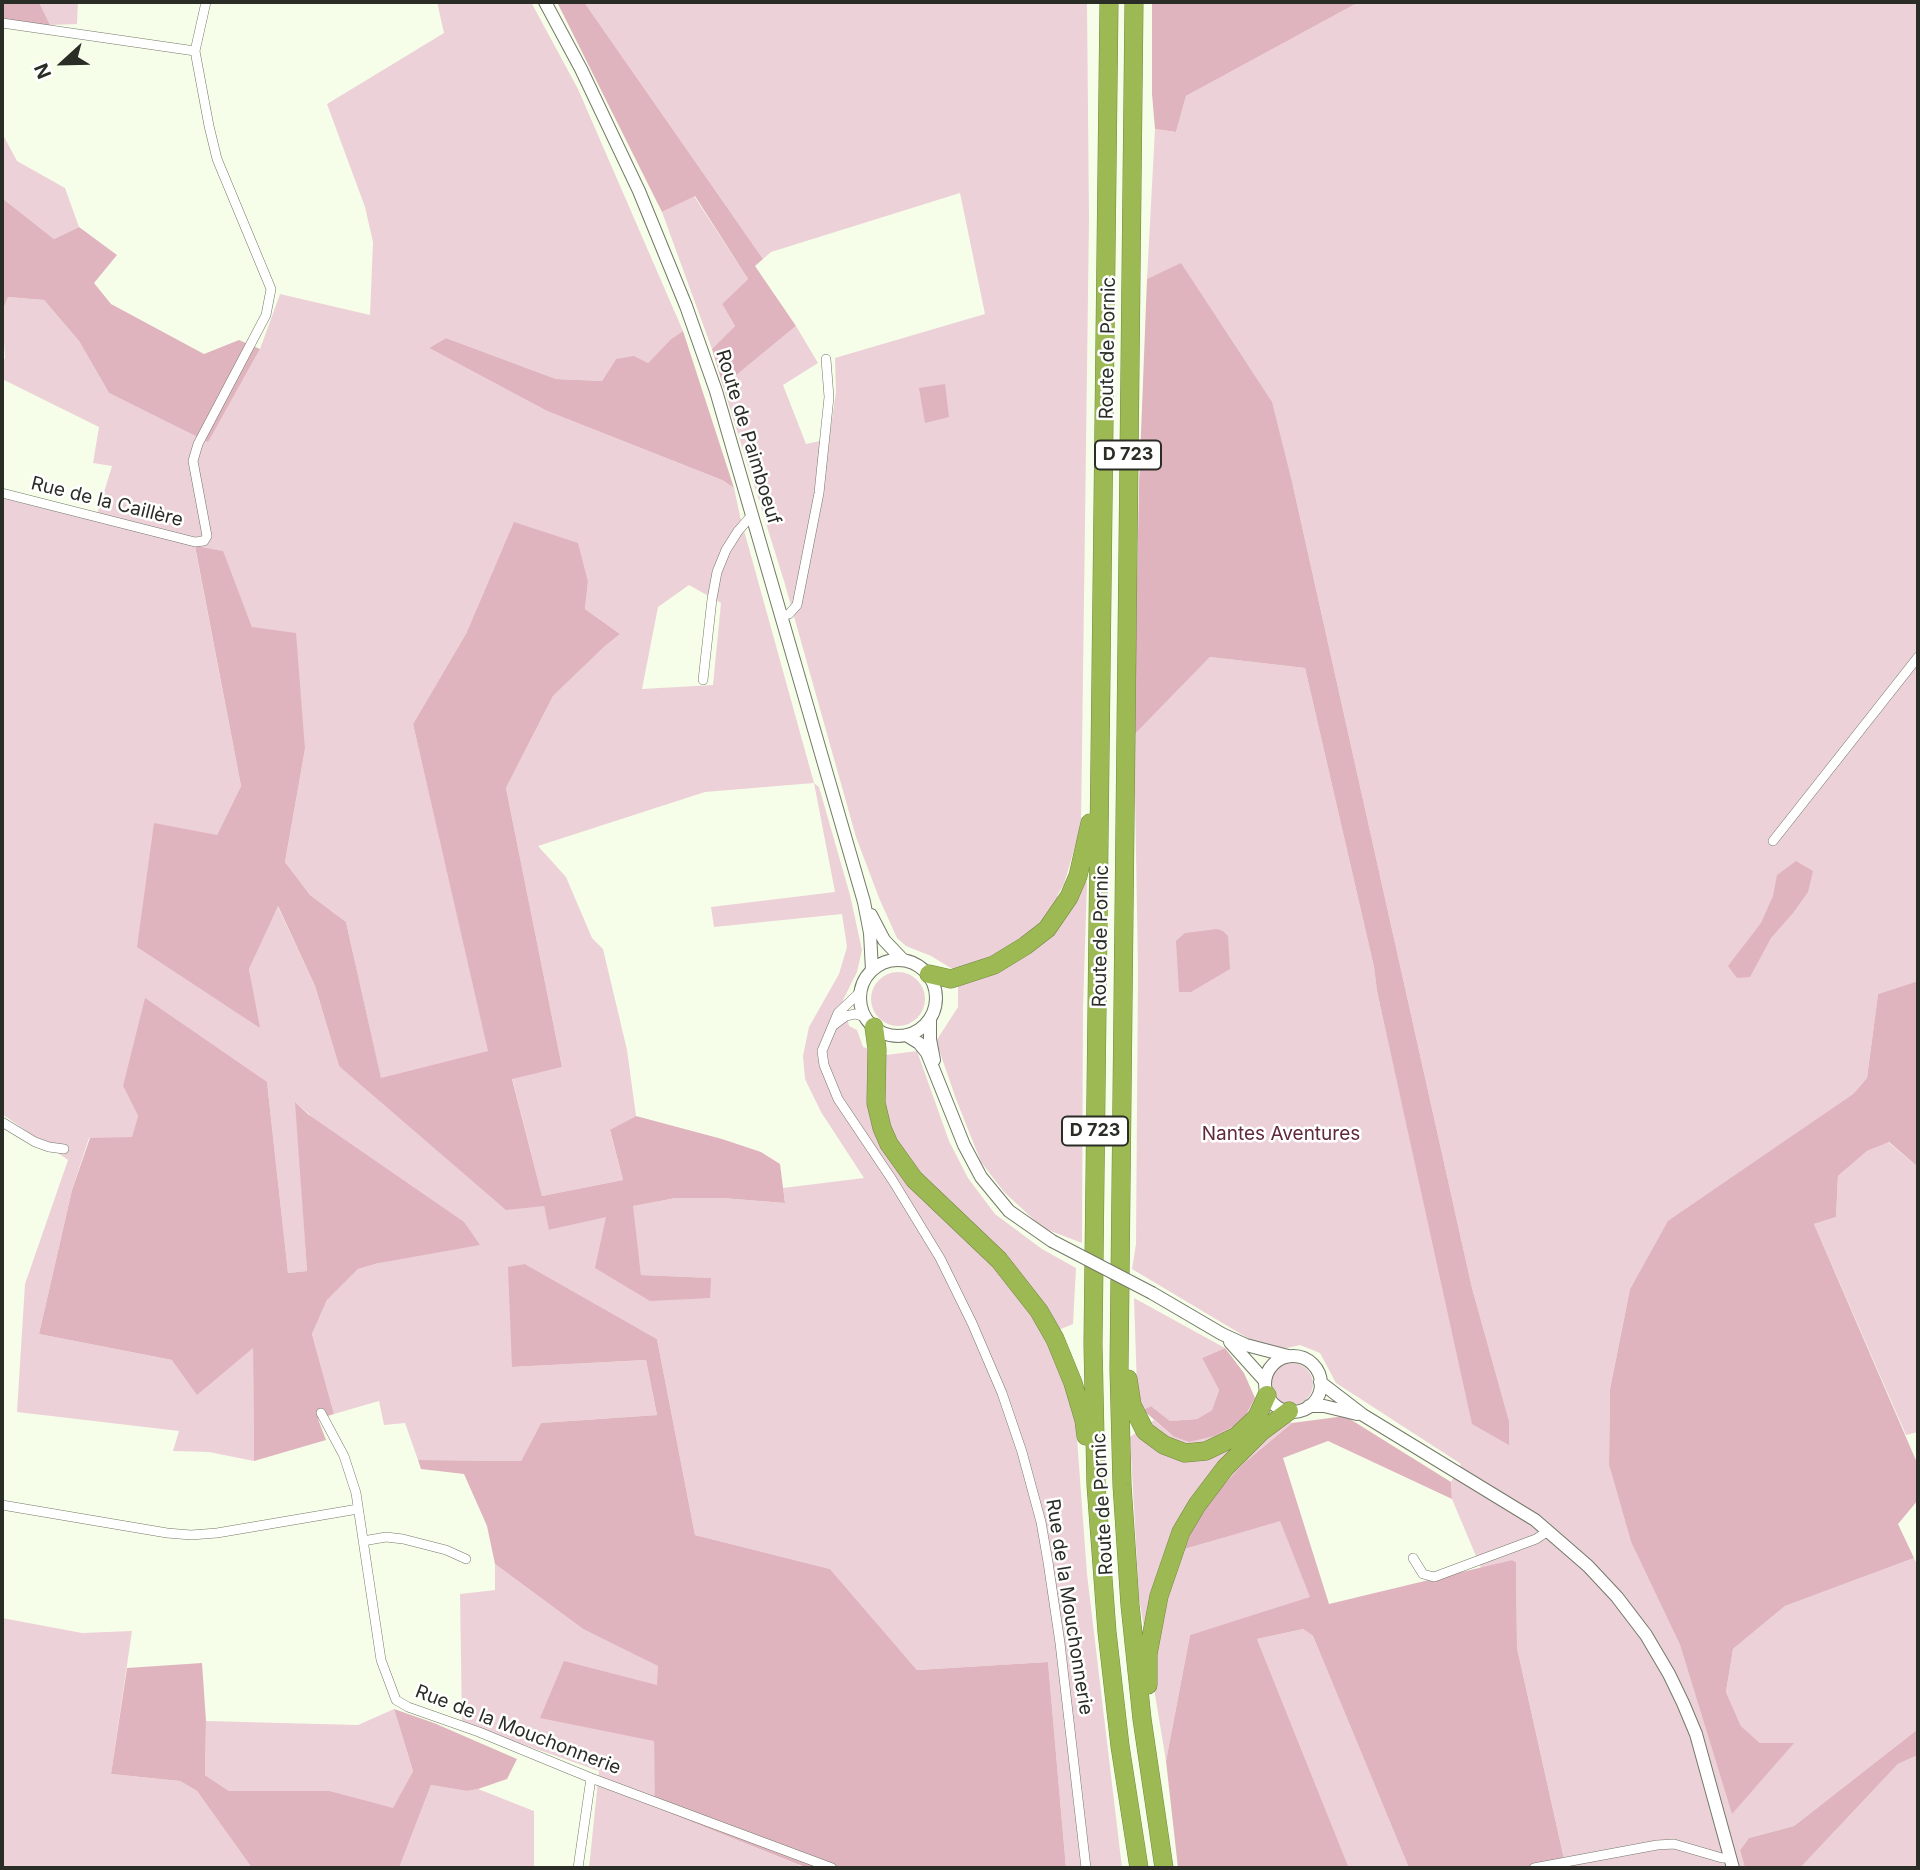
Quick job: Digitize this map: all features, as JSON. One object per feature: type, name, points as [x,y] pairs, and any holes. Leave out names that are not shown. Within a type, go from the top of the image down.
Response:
[{"type":"highway","name":"Route de Pornic","points":[[1109,2],[1093,1245],[1096,1485],[1112,1682],[1139,1868]]},
{"type":"highway","name":"Route de Pornic","points":[[1134,2],[1119,1290],[1120,1415],[1131,1616],[1142,1719],[1164,1868]]},
{"type":"highway","points":[[929,974],[951,979],[994,965],[1047,929],[1069,897],[1078,876],[1088,834],[1090,799],[1099,777]]},
{"type":"highway","points":[[869,1022],[877,1049],[876,1102],[889,1144],[914,1179],[999,1260],[1039,1311],[1059,1349],[1080,1404],[1087,1463],[1096,1485]]},
{"type":"highway","points":[[1119,1290],[1126,1314],[1128,1382],[1132,1405],[1138,1419],[1154,1439],[1177,1452],[1206,1451],[1237,1436],[1256,1417],[1266,1388]]},
{"type":"highway","points":[[1142,1719],[1148,1699],[1150,1636],[1159,1596],[1181,1532],[1197,1504],[1224,1468],[1262,1431],[1289,1411]]},
{"type":"street","points":[[2,23],[195,51],[206,2]]},
{"type":"street","name":"Route de Paimboeuf","points":[[545,2],[611,130],[657,232],[716,391],[864,902],[870,933],[872,970]]},
{"type":"street","name":"Rue de la Caillère","points":[[2,493],[195,542],[204,541],[206,525],[195,479],[195,453],[266,315],[271,289],[218,159],[195,51]]},
{"type":"street","points":[[782,616],[789,614],[797,605],[819,493],[829,397],[826,359]]},
{"type":"street","points":[[703,680],[717,572],[726,550],[752,515]]},
{"type":"street","points":[[1773,841],[1918,657]]},
{"type":"street","name":"Route de Paimboeuf","points":[[864,902],[884,940],[903,960]]},
{"type":"street","points":[[869,1022],[861,1008],[860,992],[863,982],[872,970],[886,961],[903,960],[917,964],[929,974],[937,998],[930,1019],[930,1039],[937,1076]]},
{"type":"street","name":"Rue de la Mouchonnerie","points":[[860,992],[838,1013],[822,1051],[827,1078],[940,1258],[1002,1393],[1022,1452],[1041,1522],[1050,1575],[1086,1868]]},
{"type":"street","points":[[833,1026],[846,1016],[855,1014],[889,1035],[906,1035],[919,1030],[930,1019]]},
{"type":"street","points":[[906,1035],[919,1043],[927,1053],[964,1145],[981,1177],[1009,1211],[1052,1241],[1152,1293],[1222,1334],[1246,1345],[1310,1362],[1320,1382],[1319,1393],[1309,1406],[1301,1410],[1289,1411],[1276,1406],[1244,1354],[1222,1334]]},
{"type":"street","points":[[2,1122],[35,1142],[64,1149]]},
{"type":"street","points":[[1266,1388],[1270,1368],[1288,1356]]},
{"type":"street","points":[[1320,1382],[1363,1415],[1503,1499],[1548,1531],[1588,1566],[1617,1597],[1646,1635],[1669,1674],[1696,1734],[1732,1863]]},
{"type":"street","points":[[1309,1406],[1324,1406],[1363,1415]]},
{"type":"street","name":"Rue de la Mouchonnerie","points":[[321,1413],[344,1456],[356,1493],[382,1660],[396,1700],[591,1778],[832,1868]]},
{"type":"street","points":[[2,1505],[191,1535],[358,1510]]},
{"type":"street","points":[[1413,1558],[1423,1574],[1434,1577],[1536,1539],[1548,1531]]},
{"type":"street","points":[[363,1541],[386,1537],[403,1539],[446,1550],[466,1559]]},
{"type":"street","points":[[578,1868],[591,1778]]},
{"type":"street","points":[[1534,1868],[1674,1844],[1722,1857],[1732,1863]]},
{"type":"green space","points":[[39,2],[78,2],[77,24],[50,25]]},
{"type":"green space","points":[[437,2],[531,2],[578,89],[683,331],[671,339],[648,363],[616,359],[602,381],[556,379],[446,338],[429,348],[547,411],[722,480],[734,488],[814,783],[819,787],[850,895],[862,950],[857,972],[843,1000],[849,1026],[857,1030],[863,1047],[886,1055],[917,1051],[949,1141],[968,1178],[995,1214],[1042,1249],[1076,1268],[1073,1324],[1046,1335],[1061,1368],[1076,1425],[1087,1574],[1122,1868],[1066,1868],[1048,1662],[917,1670],[830,1569],[695,1535],[657,1339],[525,1264],[512,1367],[646,1360],[657,1415],[541,1423],[521,1461],[418,1460],[405,1423],[384,1425],[379,1401],[334,1414],[312,1334],[327,1300],[358,1269],[379,1263],[309,1114],[296,1103],[307,1271],[288,1273],[267,1082],[123,1086],[138,1116],[132,1138],[89,1138],[72,1190],[39,1334],[172,1360],[253,1347],[254,1461],[209,1452],[173,1451],[179,1431],[17,1412],[25,1284],[68,1160],[2,1114],[2,498],[95,521],[112,466],[93,463],[99,427],[4,380],[2,391],[2,361],[5,358],[2,312],[8,297],[44,300],[79,341],[109,393],[208,441],[260,349],[280,294],[370,315],[373,242],[365,207],[327,104],[444,33]],"holes":[[[195,547],[222,551],[305,749],[285,862],[310,895],[346,922],[381,1079],[489,1051],[413,724],[467,632],[588,582],[585,609],[620,634],[553,696],[506,788],[562,1067],[512,1078],[542,1196],[623,1180],[610,1131],[636,1116],[627,1050],[603,949],[592,938],[566,877],[538,846],[705,792],[814,783],[835,892],[711,907],[714,927],[842,914],[847,947],[839,974],[809,1027],[803,1056],[805,1079],[821,1112],[864,1178],[783,1188],[785,1203],[722,1198],[676,1198],[632,1206],[641,1275],[710,1278],[650,1301],[607,1216],[550,1230],[544,1206],[339,1066],[315,986],[277,905],[249,969],[259,1028],[217,835],[241,786]],[[689,585],[721,603],[713,685],[642,689],[658,607]]]},
{"type":"green space","points":[[584,2],[1087,2],[1089,219],[1081,826],[1064,884],[1057,896],[1074,903],[1085,881],[1087,882],[1083,1009],[1082,1243],[1043,1228],[1004,1192],[981,1162],[936,1041],[958,1007],[958,984],[954,970],[931,956],[906,946],[897,938],[879,898],[856,837],[784,581],[723,386],[796,326],[818,363],[783,385],[806,444],[829,439],[836,392],[835,358],[985,314],[960,193],[771,252],[763,259]]},
{"type":"green space","name":"Nantes Aventures","points":[[1359,2],[1918,2],[1918,981],[1878,994],[1867,1078],[1853,1094],[1668,1222],[1630,1289],[1610,1389],[1609,1465],[1631,1542],[1680,1645],[1732,1813],[1792,1743],[1760,1743],[1741,1726],[1726,1692],[1733,1649],[1785,1606],[1914,1558],[1918,1567],[1918,1729],[1794,1826],[1749,1838],[1740,1850],[1745,1868],[1566,1868],[1517,1648],[1516,1562],[1512,1560],[1481,1568],[1452,1499],[1451,1482],[1461,1464],[1336,1383],[1320,1353],[1300,1345],[1271,1352],[1132,1269],[1136,1244],[1138,970],[1134,735],[1210,657],[1305,668],[1374,967],[1377,991],[1452,1328],[1509,1421],[1472,1288],[1293,486],[1181,264],[1147,279],[1155,129],[1176,132],[1186,96]]},
{"type":"green space","points":[[2,133],[17,161],[65,188],[79,227],[54,239],[2,198]]},
{"type":"green space","points":[[694,196],[748,279],[722,304],[735,326],[712,349],[662,212]]},
{"type":"green space","points":[[898,972],[917,980],[925,999],[917,1018],[898,1026],[879,1018],[871,999],[879,980]]},
{"type":"green space","points":[[1888,1142],[1918,1167],[1918,1432],[1906,1435],[1814,1224],[1836,1217],[1838,1176],[1867,1151]]},
{"type":"green space","points":[[1134,1298],[1225,1348],[1202,1358],[1219,1390],[1212,1410],[1197,1419],[1170,1421],[1151,1406],[1143,1410],[1137,1389]]},
{"type":"green space","points":[[1292,1363],[1307,1369],[1313,1384],[1307,1399],[1292,1405],[1277,1399],[1271,1384],[1277,1369]]},
{"type":"green space","points":[[1255,1398],[1292,1423],[1244,1463],[1200,1510],[1186,1549],[1280,1520],[1311,1598],[1190,1635],[1166,1761],[1139,1598],[1130,1437],[1154,1420],[1173,1436],[1242,1422]]},
{"type":"green space","points":[[495,1564],[583,1629],[659,1666],[654,1741],[656,1807],[799,1865],[798,1868],[589,1868],[599,1771],[462,1723],[460,1594],[495,1590]]},
{"type":"green space","points":[[2,1618],[82,1633],[132,1631],[111,1774],[180,1781],[197,1791],[252,1868],[2,1868]]},
{"type":"green space","points":[[1303,1629],[1313,1636],[1409,1868],[1349,1868],[1257,1639]]},
{"type":"green space","points":[[394,1709],[413,1771],[393,1809],[330,1791],[229,1791],[205,1775],[206,1721],[358,1725]]},
{"type":"green space","points":[[1918,1755],[1918,1868],[1800,1868],[1898,1764]]},
{"type":"green space","points":[[431,1785],[467,1791],[478,1789],[534,1811],[534,1868],[399,1868]]},
{"type":"shaded area","points":[[2,2],[39,2],[50,25],[2,25]]},
{"type":"shaded area","points":[[557,2],[584,2],[763,259],[755,266],[796,326],[723,386],[712,349],[735,326],[722,304],[748,279],[695,196],[662,212]]},
{"type":"shaded area","points":[[1152,2],[1359,2],[1186,96],[1176,132],[1155,129],[1152,94]]},
{"type":"shaded area","points":[[2,198],[54,239],[79,227],[117,255],[94,283],[111,304],[204,354],[239,340],[260,349],[208,442],[109,393],[79,341],[44,300],[8,297],[2,312]]},
{"type":"shaded area","points":[[1181,263],[1272,402],[1472,1288],[1509,1421],[1509,1445],[1472,1424],[1374,967],[1305,668],[1210,657],[1134,735],[1139,484],[1147,279]]},
{"type":"shaded area","points":[[683,331],[734,488],[722,480],[547,411],[429,348],[446,338],[556,379],[602,381],[616,359],[634,356],[648,363],[671,339]]},
{"type":"shaded area","points":[[945,384],[949,417],[925,423],[919,388]]},
{"type":"shaded area","points":[[514,522],[578,543],[588,582],[585,609],[620,634],[553,696],[506,788],[562,1067],[512,1079],[542,1196],[623,1180],[610,1130],[636,1116],[761,1152],[780,1164],[785,1203],[722,1198],[676,1198],[633,1206],[641,1275],[711,1278],[710,1298],[650,1301],[595,1268],[606,1217],[549,1230],[544,1206],[506,1210],[339,1066],[315,986],[278,906],[249,969],[260,1028],[137,947],[154,823],[217,835],[241,786],[195,546],[223,551],[252,627],[296,633],[305,749],[285,862],[310,895],[346,922],[381,1078],[488,1051],[413,724],[467,632]]},
{"type":"shaded area","points":[[1796,861],[1813,871],[1808,892],[1771,938],[1750,977],[1737,978],[1728,966],[1761,923],[1773,896],[1777,875]]},
{"type":"shaded area","points":[[1217,929],[1228,936],[1230,969],[1191,992],[1179,992],[1176,941],[1185,933]]},
{"type":"shaded area","points":[[1918,981],[1918,1167],[1889,1142],[1867,1151],[1838,1176],[1836,1217],[1814,1224],[1918,1465],[1918,1500],[1898,1524],[1914,1558],[1785,1606],[1733,1649],[1726,1692],[1741,1726],[1760,1743],[1794,1743],[1732,1814],[1680,1645],[1631,1542],[1609,1465],[1610,1389],[1630,1289],[1668,1221],[1853,1094],[1867,1078],[1878,994]]},
{"type":"shaded area","points":[[145,998],[267,1082],[288,1273],[307,1271],[295,1102],[309,1115],[464,1222],[480,1245],[358,1269],[327,1300],[312,1334],[334,1414],[318,1419],[326,1440],[254,1461],[253,1348],[197,1395],[172,1360],[39,1334],[72,1190],[90,1138],[132,1137],[138,1116],[123,1086]]},
{"type":"shaded area","points":[[525,1264],[657,1339],[695,1535],[830,1569],[917,1670],[1048,1662],[1066,1868],[807,1868],[655,1807],[654,1741],[540,1718],[564,1661],[657,1685],[658,1666],[583,1629],[495,1564],[487,1526],[464,1474],[421,1469],[418,1460],[521,1461],[541,1423],[657,1415],[646,1360],[512,1367],[508,1267]]},
{"type":"shaded area","points":[[1225,1348],[1244,1373],[1255,1398],[1242,1422],[1214,1436],[1189,1442],[1173,1436],[1143,1410],[1151,1406],[1170,1421],[1197,1419],[1212,1410],[1219,1390],[1202,1358]]},
{"type":"shaded area","points":[[1345,1416],[1451,1482],[1452,1499],[1328,1441],[1283,1458],[1329,1604],[1512,1560],[1516,1562],[1517,1648],[1566,1868],[1409,1868],[1313,1636],[1303,1629],[1257,1639],[1349,1868],[1178,1868],[1166,1761],[1190,1635],[1310,1597],[1280,1521],[1185,1549],[1200,1510],[1244,1463],[1292,1423]]},
{"type":"shaded area","points":[[202,1663],[206,1721],[205,1775],[229,1791],[330,1791],[393,1808],[413,1771],[394,1709],[517,1759],[507,1779],[478,1789],[467,1791],[431,1785],[399,1868],[252,1868],[197,1791],[180,1781],[111,1774],[127,1668]]},
{"type":"shaded area","points":[[1918,1729],[1918,1755],[1898,1764],[1800,1868],[1745,1868],[1740,1850],[1749,1838],[1794,1826]]},
{"type":"waterway","points":[[2,222],[65,292]]}]
